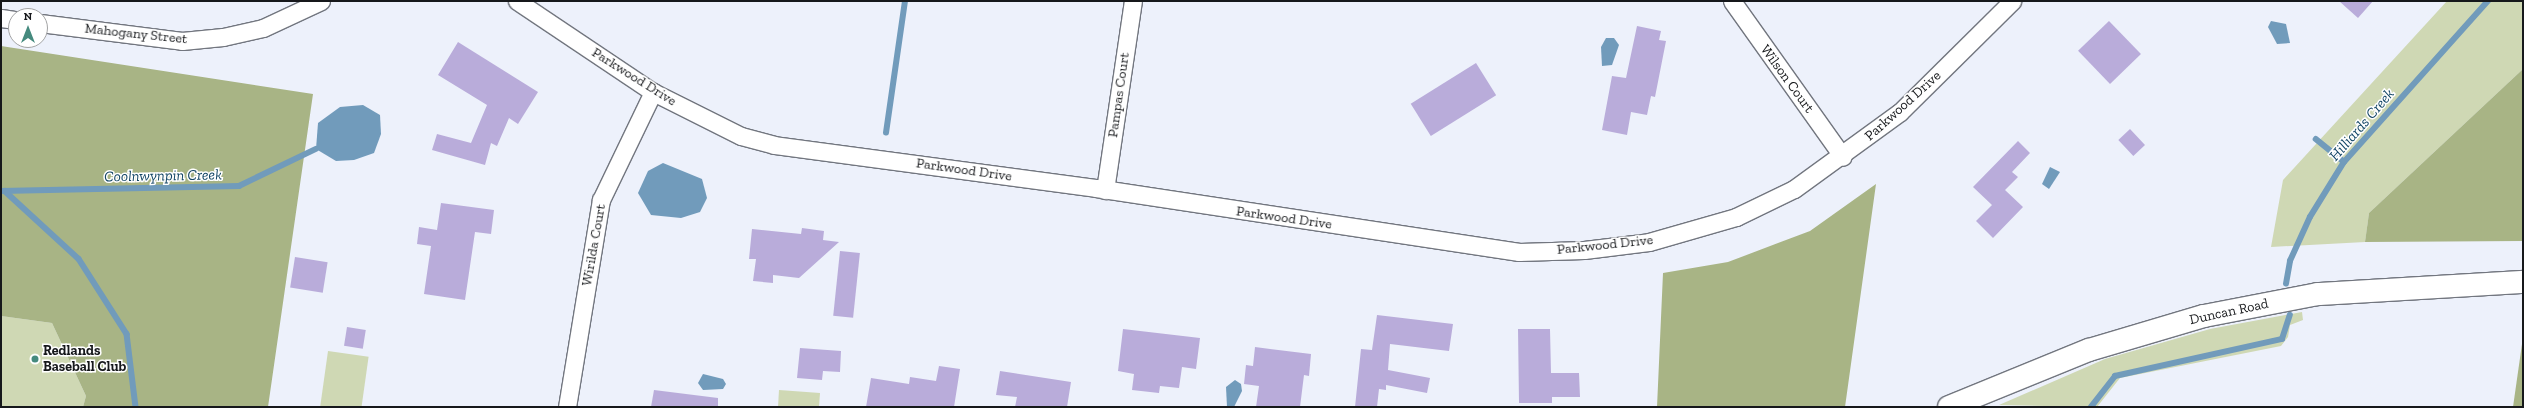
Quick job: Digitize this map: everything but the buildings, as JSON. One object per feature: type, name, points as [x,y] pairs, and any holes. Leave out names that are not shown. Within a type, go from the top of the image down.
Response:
[{"type":"highway","name":"Duncan Road","points":[[1949,407],[2089,350],[2204,316],[2318,294],[2523,282]]},
{"type":"street","name":"Mahogany Street","points":[[48,24],[182,41],[223,37],[263,28],[321,1]]},
{"type":"street","name":"Parkwood Drive","points":[[517,1],[653,92],[741,136],[774,145],[1106,190],[1503,250],[1584,250],[1649,242],[1736,217],[1794,189],[1843,157],[1900,112],[2012,1]]},
{"type":"street","name":"Pampas Court","points":[[1106,190],[1133,1]]},
{"type":"street","name":"Wilson Court","points":[[1732,1],[1843,157]]},
{"type":"street","name":"Wirilda Court","points":[[567,407],[601,200],[653,92]]},
{"type":"green space","points":[[2447,1],[2523,1],[2523,69],[2369,213],[2365,242],[2271,247],[2283,180]]},
{"type":"green space","points":[[1,46],[313,94],[268,407],[83,407],[86,396],[52,323],[1,316]]},
{"type":"green space","points":[[2523,69],[2523,241],[2365,242],[2369,213]]},
{"type":"green space","points":[[1876,184],[1845,407],[1657,407],[1663,273],[1728,262],[1810,231]]},
{"type":"green space","points":[[2302,312],[2303,320],[2290,325],[2288,337],[2281,346],[2120,378],[2097,407],[1999,405],[2105,359],[2210,329]]},
{"type":"green space","name":"Redlands Baseball Club","points":[[1,316],[52,323],[86,396],[83,407],[1,407]]},
{"type":"green space","points":[[2523,337],[2523,407],[2513,407]]},
{"type":"green space","points":[[328,351],[369,357],[362,407],[320,407]]},
{"type":"green space","points":[[779,390],[820,393],[819,407],[778,407]]},
{"type":"water","points":[[2271,21],[2286,24],[2290,43],[2277,44],[2268,27]]},
{"type":"water","points":[[1606,38],[1614,38],[1619,45],[1612,65],[1602,66],[1601,47]]},
{"type":"water","points":[[363,105],[380,115],[381,134],[374,153],[354,160],[336,161],[316,149],[318,123],[340,107]]},
{"type":"water","points":[[663,163],[702,179],[707,198],[700,212],[681,218],[651,215],[638,193],[648,171]]},
{"type":"water","points":[[2050,167],[2060,172],[2049,189],[2042,184]]},
{"type":"water","points":[[703,374],[723,379],[726,384],[723,389],[703,390],[698,383]]},
{"type":"water","points":[[1235,380],[1241,384],[1242,391],[1234,407],[1227,407],[1226,387]]},
{"type":"waterway","points":[[886,133],[905,1]]},
{"type":"waterway","name":"Hilliards Creek","points":[[2286,284],[2290,261],[2310,217],[2344,162],[2488,1]]},
{"type":"waterway","points":[[2316,139],[2344,162]]},
{"type":"waterway","name":"Coolnwynpin Creek","points":[[1,191],[239,186],[316,149]]},
{"type":"waterway","points":[[5,191],[79,259],[127,334],[136,407]]},
{"type":"waterway","name":"Hilliards Creek","points":[[2091,407],[2115,376],[2282,339],[2290,315]]},
{"type":"place","name":"Redlands Baseball Club","points":[[35,359]]}]
